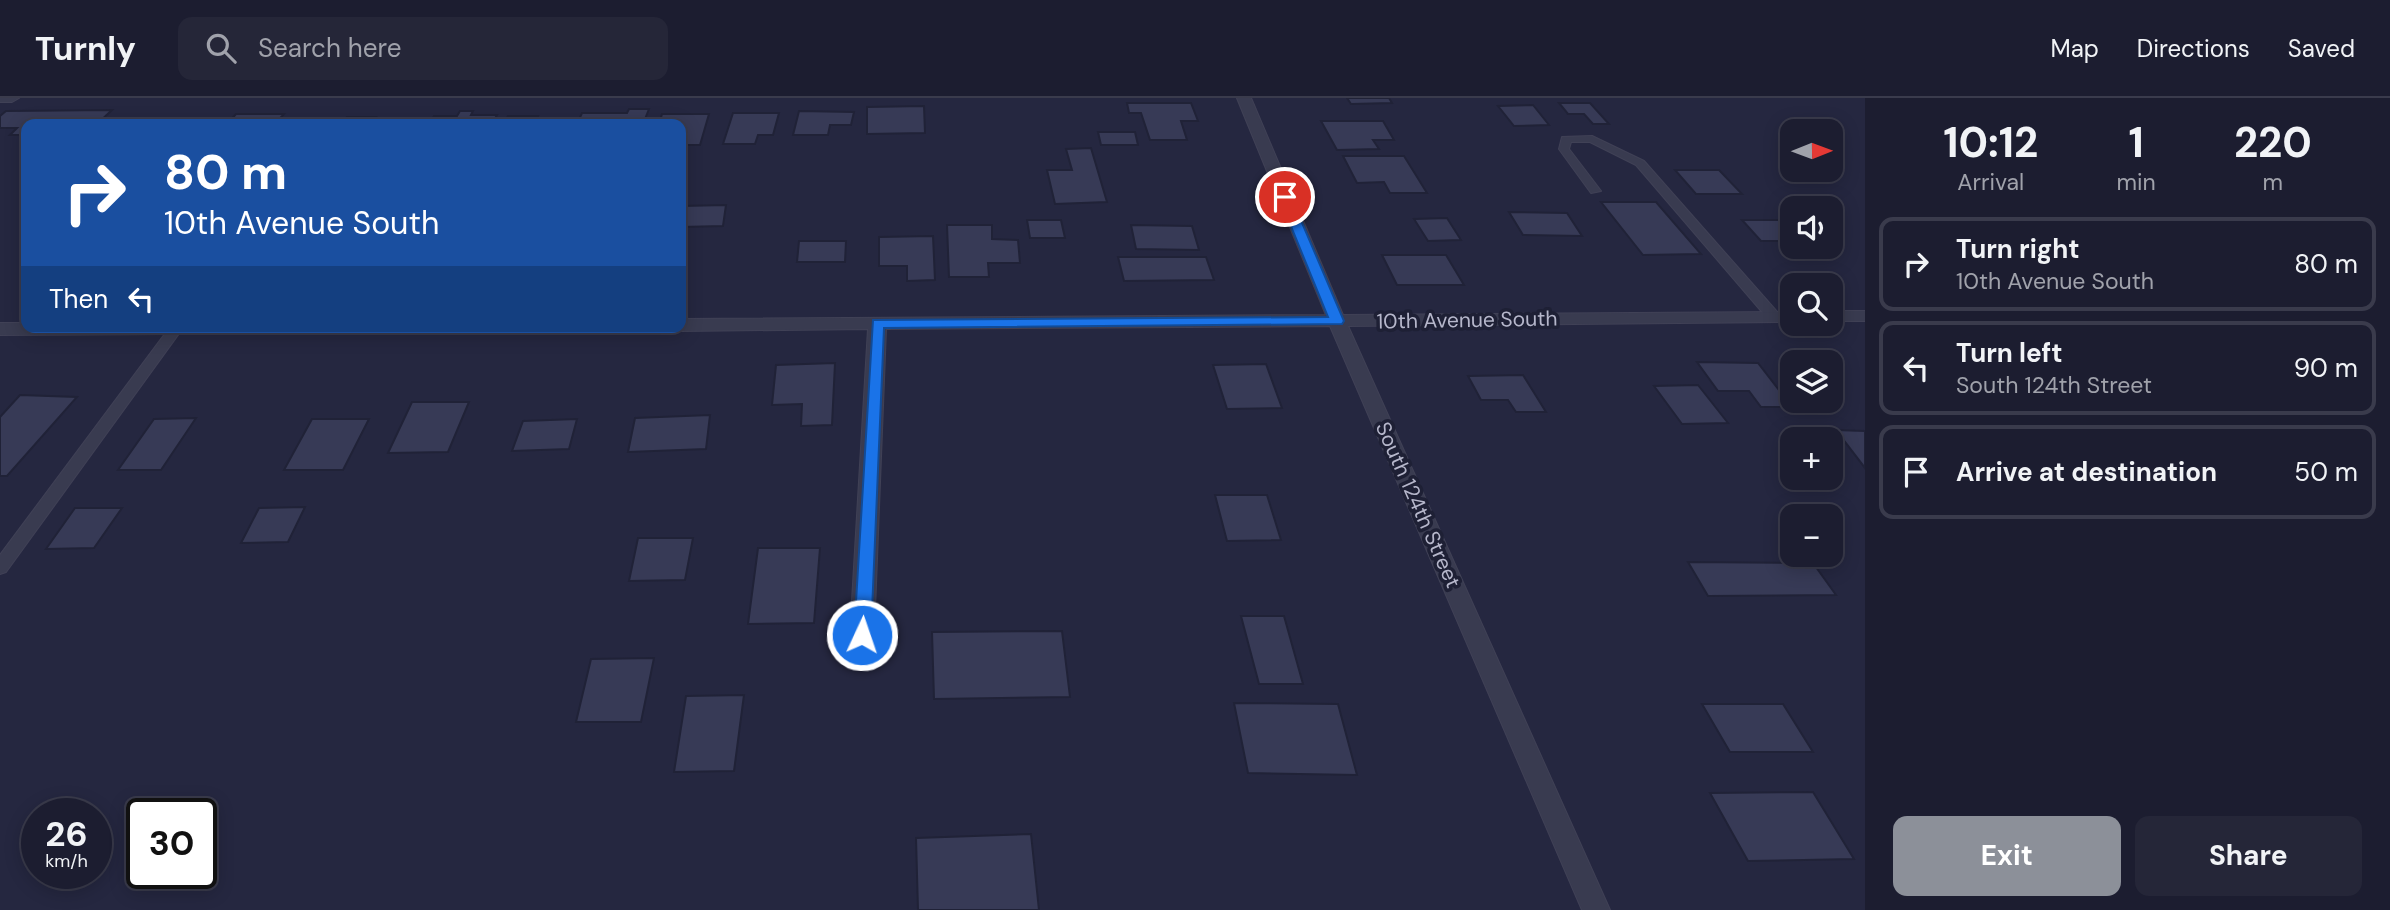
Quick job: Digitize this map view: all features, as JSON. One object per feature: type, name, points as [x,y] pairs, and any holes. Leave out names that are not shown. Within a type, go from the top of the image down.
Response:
[{"type":"street","points":[[0,98],[12,98]]},
{"type":"street","name":"South 124th Street","points":[[1244,98],[1337,321],[1596,910]]},
{"type":"street","points":[[1843,316],[1865,316]]},
{"type":"street","name":"10th Avenue South","points":[[686,325],[1780,317]]},
{"type":"street","points":[[862,635],[877,323]]},
{"type":"street","points":[[0,329],[21,329]]},
{"type":"lane","points":[[1594,191],[1564,149],[1566,139],[1592,139],[1640,163],[1780,314]]},
{"type":"lane","points":[[0,568],[172,333]]},
{"type":"building","points":[[1347,98],[1389,98],[1392,103],[1351,104]]},
{"type":"building","points":[[1127,103],[1191,103],[1198,121],[1181,121],[1187,140],[1150,140],[1141,113],[1129,113]]},
{"type":"building","points":[[1559,103],[1590,103],[1609,124],[1593,124],[1584,114],[1568,114]]},
{"type":"building","points":[[1533,105],[1549,125],[1514,126],[1498,106]]},
{"type":"building","points":[[924,106],[925,133],[867,134],[867,107]]},
{"type":"building","points":[[629,109],[649,109],[645,119],[579,119],[582,113],[627,113]]},
{"type":"building","points":[[112,110],[102,119],[21,119],[21,135],[10,135],[17,128],[0,128],[0,116],[6,111]]},
{"type":"building","points":[[460,111],[473,111],[471,115],[497,115],[495,119],[432,119],[434,116],[457,116]]},
{"type":"building","points":[[799,111],[854,112],[851,125],[830,125],[828,135],[793,135]]},
{"type":"building","points":[[733,113],[779,113],[773,135],[758,135],[755,144],[723,144]]},
{"type":"building","points":[[236,114],[284,114],[280,119],[232,119]]},
{"type":"building","points":[[662,114],[709,114],[700,145],[686,145],[686,119],[660,119]]},
{"type":"building","points":[[508,116],[538,116],[536,119],[506,119]]},
{"type":"building","points":[[347,117],[376,117],[375,119],[346,119]]},
{"type":"building","points":[[1321,121],[1383,121],[1394,140],[1373,140],[1379,149],[1337,150]]},
{"type":"building","points":[[1098,132],[1135,132],[1138,145],[1101,145]]},
{"type":"building","points":[[1091,148],[1107,202],[1055,204],[1047,170],[1072,170],[1066,149]]},
{"type":"building","points":[[1343,156],[1404,156],[1427,193],[1390,193],[1384,182],[1357,183]]},
{"type":"building","points":[[1675,170],[1719,170],[1742,194],[1696,194]]},
{"type":"building","points":[[1601,202],[1656,202],[1701,254],[1643,255]]},
{"type":"building","points":[[726,205],[723,226],[686,227],[686,206]]},
{"type":"building","points":[[1509,212],[1567,213],[1582,236],[1523,235]]},
{"type":"building","points":[[1447,218],[1461,240],[1428,241],[1414,219]]},
{"type":"building","points":[[1027,220],[1061,220],[1065,238],[1030,238]]},
{"type":"building","points":[[1742,220],[1780,220],[1780,241],[1761,241]]},
{"type":"building","points":[[947,225],[992,225],[992,239],[1018,240],[1020,263],[988,263],[989,277],[949,277]]},
{"type":"building","points":[[1131,225],[1192,226],[1199,250],[1136,249]]},
{"type":"building","points":[[933,236],[935,280],[907,281],[907,266],[879,266],[879,237]]},
{"type":"building","points":[[799,241],[846,241],[845,262],[797,262]]},
{"type":"building","points":[[1382,255],[1446,255],[1464,285],[1397,285]]},
{"type":"building","points":[[1118,257],[1206,257],[1214,280],[1124,281]]},
{"type":"building","points":[[1697,362],[1758,363],[1780,391],[1780,407],[1761,407],[1749,391],[1718,391]]},
{"type":"building","points":[[835,363],[832,425],[801,426],[802,404],[772,405],[776,365]]},
{"type":"building","points":[[1266,364],[1282,408],[1227,409],[1213,365]]},
{"type":"building","points":[[1523,375],[1546,412],[1516,412],[1508,400],[1481,400],[1468,376]]},
{"type":"building","points":[[1698,385],[1728,423],[1682,424],[1654,386]]},
{"type":"building","points":[[20,395],[77,397],[7,476],[0,476],[0,417]]},
{"type":"building","points":[[412,402],[469,402],[448,452],[388,453]]},
{"type":"building","points":[[710,415],[706,449],[628,452],[635,418]]},
{"type":"building","points":[[196,418],[161,470],[118,470],[154,419]]},
{"type":"building","points":[[312,419],[369,419],[343,470],[284,470]]},
{"type":"building","points":[[577,419],[569,449],[512,451],[523,421]]},
{"type":"building","points":[[1843,430],[1865,431],[1865,468],[1843,439]]},
{"type":"building","points":[[1215,495],[1267,495],[1281,540],[1227,541]]},
{"type":"building","points":[[305,507],[288,542],[241,543],[259,508]]},
{"type":"building","points":[[75,508],[122,508],[94,548],[46,549]]},
{"type":"building","points":[[638,538],[693,538],[685,580],[629,581]]},
{"type":"building","points":[[758,548],[820,548],[814,623],[748,624]]},
{"type":"building","points":[[1688,562],[1780,563],[1780,567],[1816,567],[1836,595],[1708,596]]},
{"type":"building","points":[[1241,616],[1284,616],[1303,684],[1259,684]]},
{"type":"building","points":[[1062,631],[1070,697],[934,699],[932,632]]},
{"type":"building","points":[[654,658],[641,722],[576,722],[591,659]]},
{"type":"building","points":[[744,695],[734,771],[674,772],[686,696]]},
{"type":"building","points":[[1234,703],[1338,704],[1357,775],[1248,773]]},
{"type":"building","points":[[1702,704],[1783,704],[1813,752],[1730,752]]},
{"type":"building","points":[[1813,792],[1854,859],[1748,861],[1710,793]]},
{"type":"building","points":[[1031,834],[1039,910],[918,910],[916,838]]},
{"type":"route","points":[[862,635],[877,323],[1337,321],[1285,197]]}]
